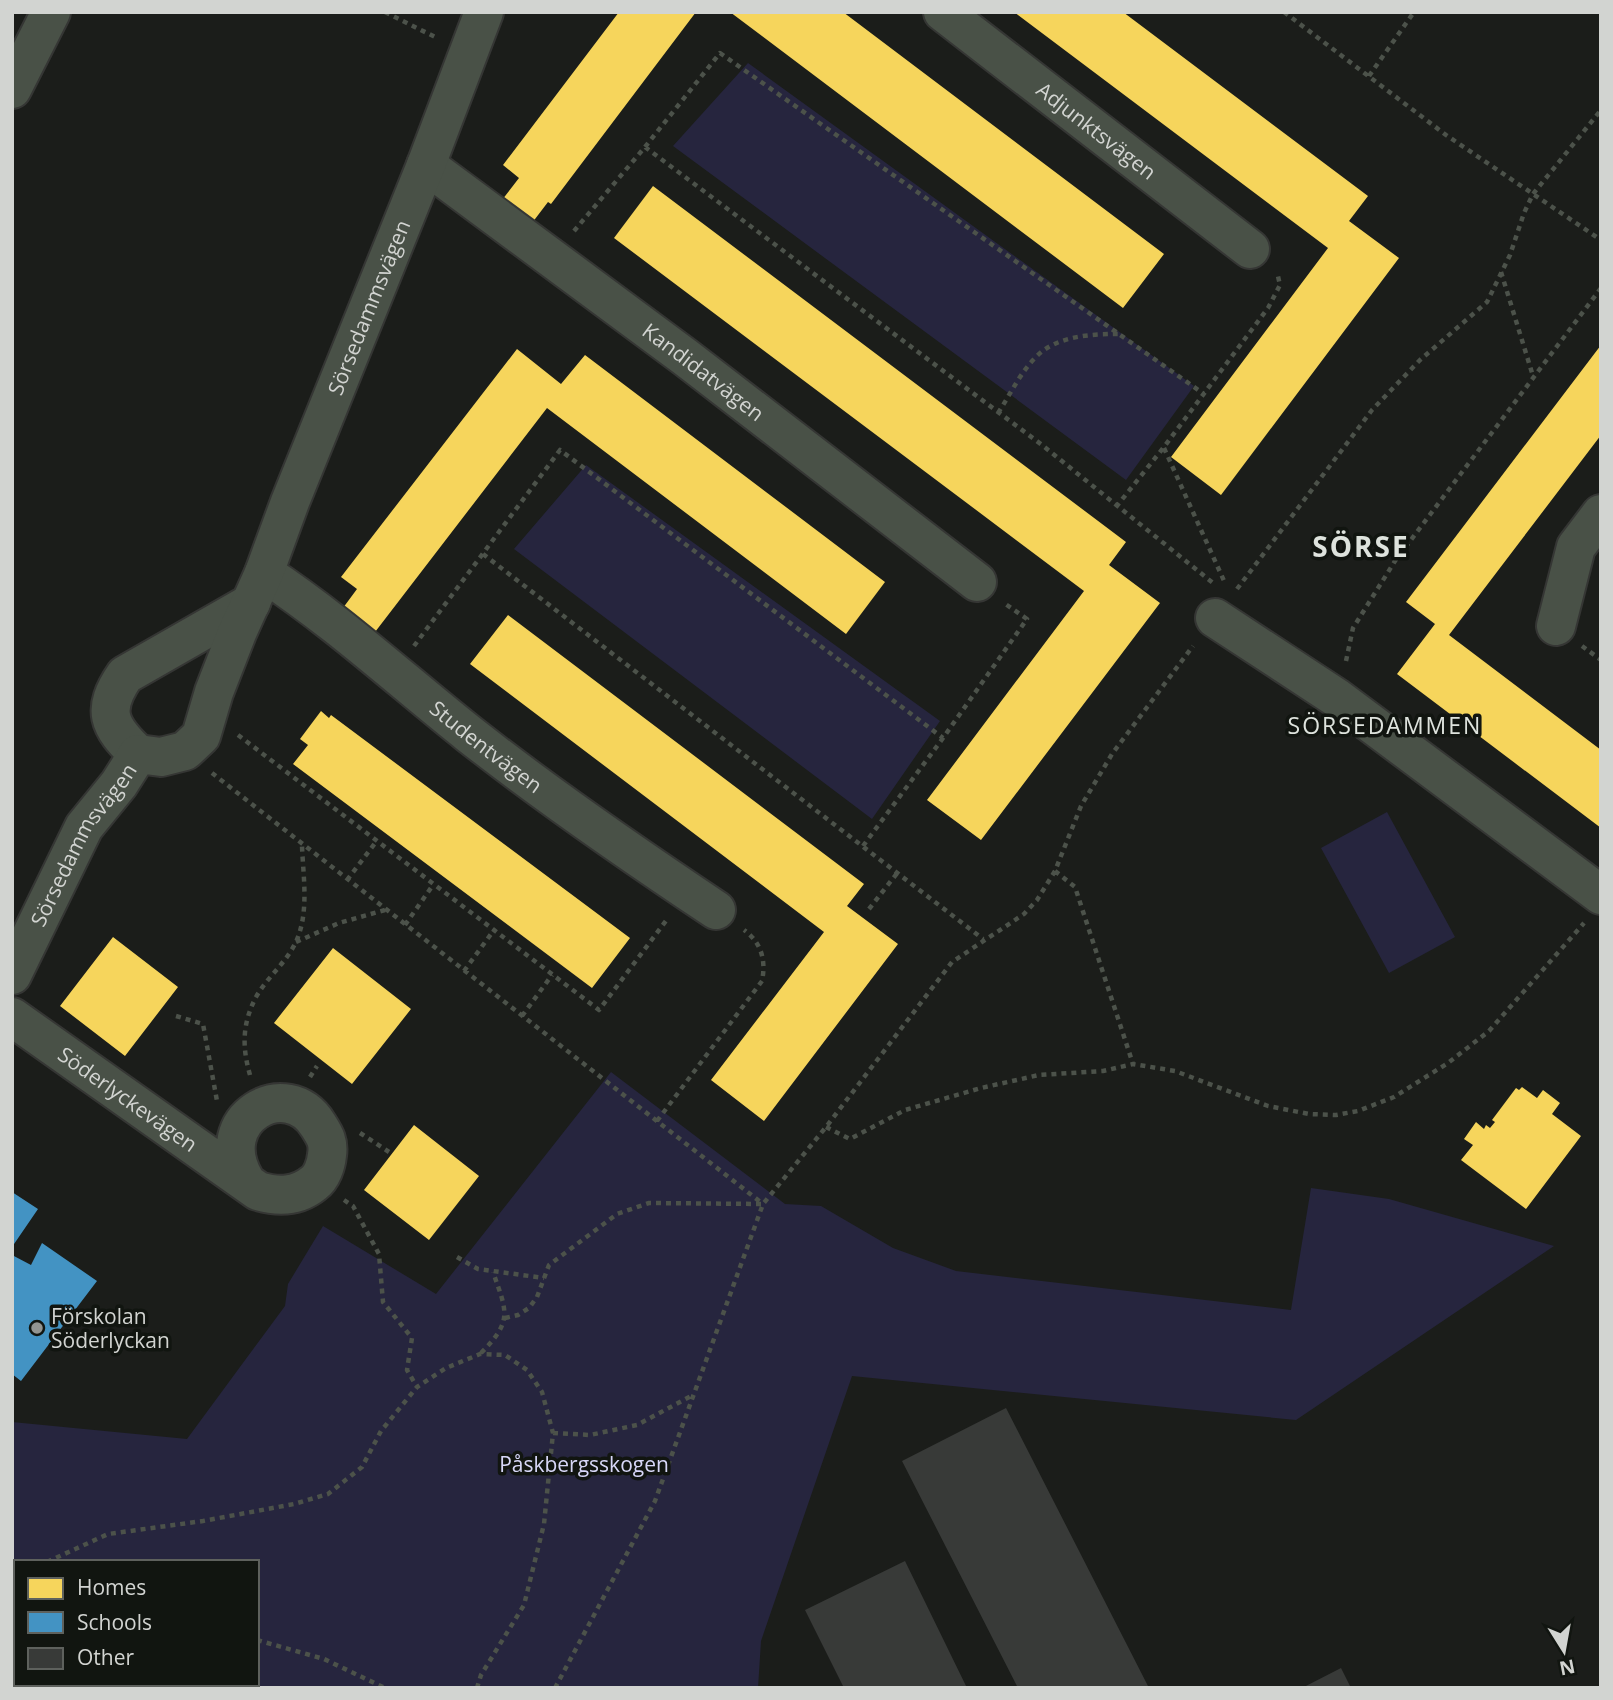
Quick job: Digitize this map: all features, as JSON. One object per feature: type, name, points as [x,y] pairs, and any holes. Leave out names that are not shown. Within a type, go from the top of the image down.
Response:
[{"type":"street","points":[[12,55],[25,12]]},
{"type":"street","points":[[12,89],[51,12]]},
{"type":"street","name":"Adjunktsvägen","points":[[943,12],[1250,249]]},
{"type":"street","name":"Sörsedammsvägen","points":[[257,588],[125,675],[114,690],[109,705],[114,724],[123,740],[138,754],[161,757],[185,751],[201,736],[214,692],[257,588],[426,165],[479,14]]},
{"type":"street","name":"Kandidatvägen","points":[[426,165],[977,582]]},
{"type":"street","points":[[1556,626],[1576,547],[1601,514]]},
{"type":"street","name":"Studentvägen","points":[[257,588],[304,600],[470,735],[702,900]]},
{"type":"street","points":[[1223,608],[1596,904]]},
{"type":"street","name":"Sörsedammsvägen","points":[[12,975],[84,827],[119,784],[138,754]]},
{"type":"street","name":"Söderlyckevägen","points":[[12,1017],[258,1191],[270,1195],[287,1195],[300,1192],[317,1182]]},
{"type":"street","points":[[245,1180],[238,1169],[233,1147],[248,1123],[266,1105],[283,1104],[298,1106],[312,1115],[328,1143],[326,1164],[317,1182]]},
{"type":"path","points":[[385,12],[467,53]]},
{"type":"path","points":[[1284,12],[1446,135],[1601,240]]},
{"type":"path","points":[[1369,76],[1414,12]]},
{"type":"path","points":[[552,258],[720,53],[1204,394]]},
{"type":"path","points":[[555,1688],[655,1502],[763,1204],[953,962],[983,939],[1024,914],[1037,900],[1055,871],[1081,806],[1112,754],[1371,410],[1420,360],[1487,302],[1533,194],[1601,110]]},
{"type":"path","points":[[645,147],[1042,446],[1116,507],[1223,608]]},
{"type":"path","points":[[1116,507],[1268,309],[1280,285],[1277,271],[1250,249]]},
{"type":"path","points":[[1501,272],[1533,377]]},
{"type":"path","points":[[1338,698],[1353,628],[1395,561],[1601,288]]},
{"type":"path","points":[[998,413],[1035,358],[1049,346],[1091,334],[1119,334]]},
{"type":"path","points":[[1164,447],[1223,608]]},
{"type":"path","points":[[394,673],[560,450],[943,738]]},
{"type":"path","points":[[483,554],[983,939]]},
{"type":"path","points":[[863,846],[1027,619],[977,582]]},
{"type":"path","points":[[209,713],[598,1010],[702,900],[749,933],[757,943],[765,966],[762,981],[657,1121]]},
{"type":"path","points":[[185,751],[763,1204]]},
{"type":"path","points":[[347,880],[376,842]]},
{"type":"path","points":[[176,1016],[203,1024],[220,1121],[248,1123],[243,1051],[245,1030],[256,997],[278,971],[301,930],[305,898],[302,845]]},
{"type":"path","points":[[1055,871],[1075,887],[1133,1064]]},
{"type":"path","points":[[869,909],[898,872]]},
{"type":"path","points":[[405,925],[433,885]]},
{"type":"path","points":[[826,1126],[850,1139],[905,1110],[981,1088],[1040,1075],[1103,1071],[1133,1064],[1175,1071],[1268,1106],[1309,1114],[1335,1115],[1358,1111],[1394,1097],[1448,1063],[1489,1031],[1596,904]]},
{"type":"path","points":[[296,942],[339,923],[384,909]]},
{"type":"path","points":[[464,971],[494,930]]},
{"type":"path","points":[[522,1016],[552,975]]},
{"type":"path","points":[[317,1182],[353,1206],[379,1254],[383,1301],[412,1338],[407,1370],[417,1387]]},
{"type":"path","points":[[505,1318],[529,1308],[537,1297],[550,1265],[617,1214],[649,1203],[763,1204]]},
{"type":"path","points":[[457,1257],[478,1269],[544,1278]]},
{"type":"path","points":[[51,1560],[108,1534],[203,1521],[294,1504],[328,1494],[362,1467],[381,1431],[417,1387],[446,1368],[480,1354],[496,1338],[505,1318],[503,1300],[493,1272]]},
{"type":"path","points":[[477,1688],[481,1675],[524,1605],[544,1524],[553,1433],[542,1392],[527,1370],[505,1355],[480,1354]]},
{"type":"path","points":[[553,1433],[590,1436],[637,1425],[693,1395]]},
{"type":"path","points":[[259,1641],[324,1659],[385,1688]]},
{"type":"green space","points":[[748,63],[1194,386],[1126,480],[673,146]]},
{"type":"green space","points":[[586,465],[940,721],[872,819],[514,549]]},
{"type":"green space","points":[[1387,812],[1455,937],[1389,973],[1321,848]]},
{"type":"green space","name":"Påskbergsskogen","points":[[611,1072],[785,1204],[821,1206],[893,1248],[956,1271],[1291,1310],[1311,1188],[1389,1199],[1554,1246],[1296,1420],[852,1376],[761,1641],[758,1688],[12,1688],[12,1422],[187,1439],[285,1306],[288,1284],[323,1226],[436,1294]]},
{"type":"building: Homes","points":[[619,12],[696,12],[551,204],[548,202],[532,223],[502,200],[519,178],[503,165]]},
{"type":"building: Homes","points":[[730,12],[843,12],[1164,254],[1123,308]]},
{"type":"building: Homes","points":[[1014,12],[1123,12],[1368,196],[1349,221],[1399,258],[1221,495],[1171,457],[1328,248]]},
{"type":"building: Homes","points":[[653,186],[1126,542],[1109,565],[1160,603],[981,840],[927,800],[1084,591],[614,238]]},
{"type":"building: Homes","points":[[1601,345],[1601,435],[1449,635],[1601,750],[1601,828],[1397,674],[1435,624],[1406,602]]},
{"type":"building: Homes","points":[[517,349],[561,384],[585,355],[885,582],[846,634],[547,408],[372,636],[340,612],[357,589],[341,577]]},
{"type":"building: Homes","points":[[508,615],[864,884],[847,906],[898,944],[764,1121],[711,1080],[824,932],[470,664]]},
{"type":"building: Homes","points":[[321,711],[329,718],[331,715],[630,938],[592,988],[293,764],[308,745],[300,739]]},
{"type":"building: Homes","points":[[113,937],[178,987],[125,1056],[60,1006]]},
{"type":"building: Homes","points":[[333,948],[411,1009],[352,1084],[274,1023]]},
{"type":"building: Homes","points":[[1522,1087],[1537,1098],[1543,1090],[1560,1103],[1552,1114],[1581,1136],[1526,1209],[1461,1160],[1473,1145],[1464,1139],[1476,1122],[1484,1129],[1486,1125],[1490,1128],[1495,1122],[1492,1120],[1516,1088],[1519,1090]]},
{"type":"building: Homes","points":[[414,1125],[479,1176],[429,1240],[364,1190]]},
{"type":"building: Schools","points":[[12,1192],[38,1209],[12,1247]]},
{"type":"building: Schools","name":"Förskolan Söderlyckan","points":[[42,1243],[97,1281],[21,1381],[12,1374],[12,1255],[31,1265]]},
{"type":"building: Other","points":[[1006,1408],[1149,1688],[1018,1688],[902,1461]]},
{"type":"building: Other","points":[[905,1561],[967,1688],[844,1688],[805,1610]]},
{"type":"building: Other","points":[[1341,1668],[1351,1688],[1302,1688]]},
{"type":"place","name":"Förskolan Söderlyckan","points":[[37,1328]]},
{"type":"district","name":"SÖRSE","points":[[1361,546]]},
{"type":"district","name":"SÖRSEDAMMEN","points":[[1385,725]]}]
